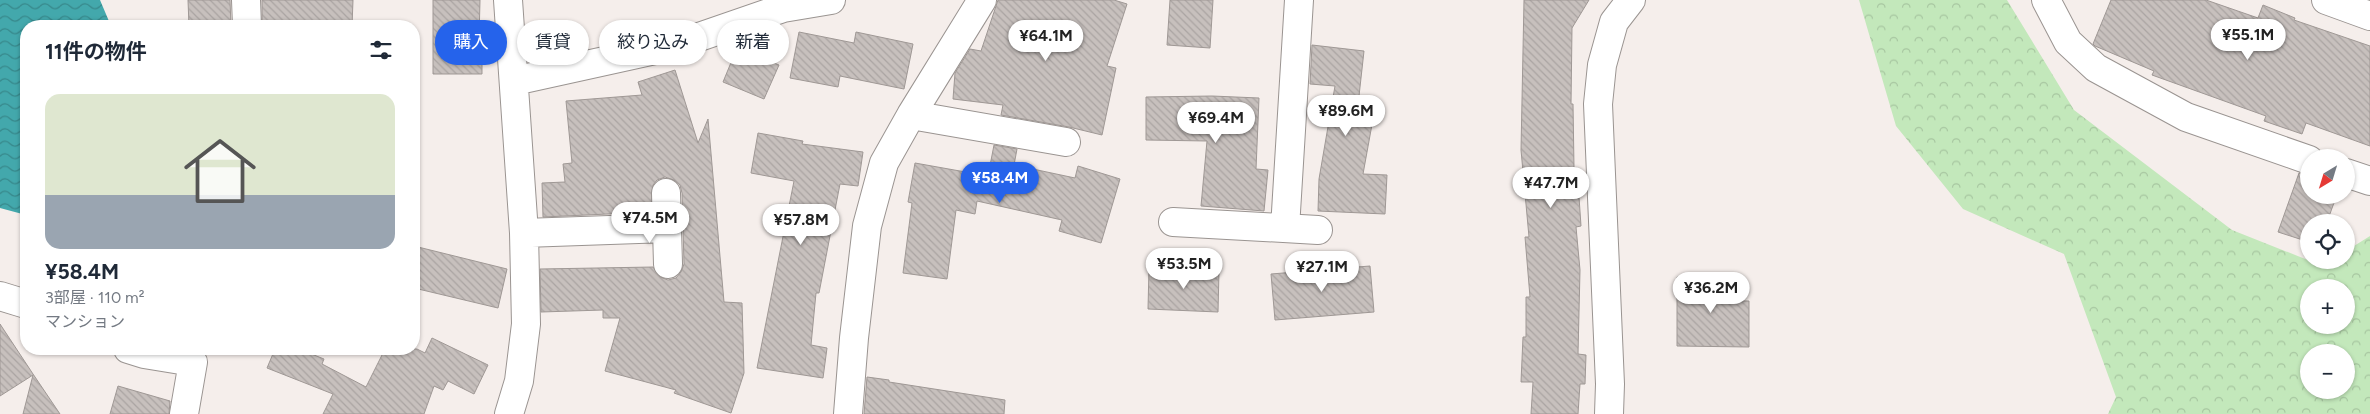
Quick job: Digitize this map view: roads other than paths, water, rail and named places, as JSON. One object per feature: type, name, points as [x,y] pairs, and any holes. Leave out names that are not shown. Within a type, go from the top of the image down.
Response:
[{"type":"street","points":[[246,0],[247,20]]},
{"type":"street","points":[[508,0],[524,233],[526,324],[519,381],[508,414]]},
{"type":"street","points":[[514,81],[673,46],[783,8],[831,0]]},
{"type":"street","points":[[848,414],[854,338],[867,226],[884,163],[911,115],[982,0]]},
{"type":"street","points":[[1285,228],[1298,0]]},
{"type":"street","points":[[1609,414],[1610,384],[1598,104],[1602,65],[1614,22],[1632,0]]},
{"type":"street","points":[[2046,0],[2068,42],[2096,68],[2186,117],[2300,157]]},
{"type":"street","points":[[2326,0],[2370,16]]},
{"type":"street","points":[[911,115],[1066,142]]},
{"type":"street","points":[[2355,176],[2370,181]]},
{"type":"street","points":[[666,193],[668,264]]},
{"type":"street","points":[[1173,222],[1318,230]]},
{"type":"street","points":[[524,233],[667,228]]},
{"type":"street","points":[[0,296],[20,302]]},
{"type":"street","points":[[150,355],[193,362],[184,414]]},
{"type":"water","points":[[0,0],[100,0],[108,20],[20,20],[20,213],[0,208]]}]
